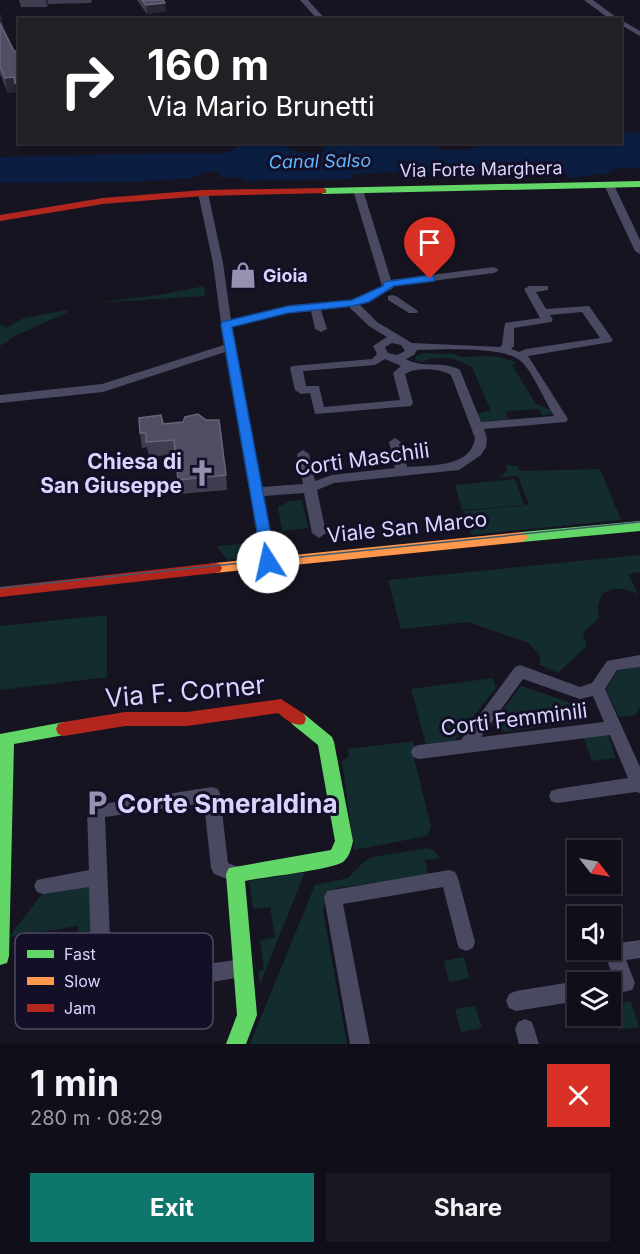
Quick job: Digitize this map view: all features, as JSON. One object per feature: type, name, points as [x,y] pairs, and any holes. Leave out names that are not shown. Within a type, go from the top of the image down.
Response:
[{"type":"street","points":[[304,0],[321,18]]},
{"type":"street","points":[[588,0],[615,18]]},
{"type":"street","points":[[622,23],[640,34]]},
{"type":"street","name":"Via Forte Marghera","points":[[0,218],[103,201],[203,193],[640,184]]},
{"type":"street","points":[[609,185],[640,251]]},
{"type":"street","points":[[226,325],[288,310],[352,303],[388,287],[358,190]]},
{"type":"street","points":[[203,193],[218,263],[226,325],[268,562]]},
{"type":"street","points":[[387,284],[494,270]]},
{"type":"street","points":[[544,288],[529,289],[545,316]]},
{"type":"street","points":[[392,298],[413,311]]},
{"type":"street","points":[[352,303],[373,324],[404,343],[410,353],[398,359]]},
{"type":"street","points":[[315,307],[321,329]]},
{"type":"street","points":[[503,350],[508,346],[509,325],[581,309],[607,340],[526,352],[521,356]]},
{"type":"street","points":[[373,324],[381,351]]},
{"type":"street","points":[[409,366],[399,372],[408,403],[320,413],[315,389],[301,390],[296,366],[375,362],[389,340],[503,350],[526,359],[562,419],[476,426]]},
{"type":"street","points":[[0,399],[103,388],[230,347]]},
{"type":"street","name":"Corti Maschili","points":[[256,492],[309,488],[332,479],[454,467],[465,463],[480,447],[481,438],[456,373],[452,369],[409,366],[381,351]]},
{"type":"street","points":[[394,442],[402,472]]},
{"type":"street","points":[[303,454],[318,533]]},
{"type":"street","name":"Viale San Marco","points":[[0,592],[268,562],[640,525]]},
{"type":"street","points":[[466,746],[520,671],[579,693],[597,688],[612,665],[640,661]]},
{"type":"street","points":[[557,796],[640,785],[597,688]]},
{"type":"street","name":"Via F. Corner","points":[[0,956],[6,738],[125,719],[187,719],[281,706],[326,742],[344,841],[342,851],[335,857],[235,874]]},
{"type":"street","name":"Corti Femminili","points":[[419,752],[614,728]]},
{"type":"street","points":[[100,933],[96,811],[212,794],[220,868],[235,874],[247,1015],[236,1044]]},
{"type":"street","points":[[43,886],[98,877]]},
{"type":"street","points":[[360,1044],[333,897],[449,878],[466,942]]},
{"type":"street","points":[[621,948],[640,949]]},
{"type":"street","points":[[213,972],[243,968]]},
{"type":"street","points":[[516,1001],[567,993]]},
{"type":"green space","points":[[204,286],[205,296],[95,303],[159,295]]},
{"type":"green space","points":[[66,310],[68,312],[15,336],[0,346],[0,324],[6,328],[24,318]]},
{"type":"green space","points":[[422,353],[455,354],[459,357],[495,357],[516,363],[512,365],[536,404],[551,410],[551,414],[542,416],[539,409],[506,411],[508,419],[479,422],[475,414],[491,411],[472,367],[448,358],[435,358],[422,362],[416,360],[415,357]]},
{"type":"green space","points":[[507,465],[518,466],[520,471],[600,469],[621,520],[471,535],[464,511],[529,505],[518,476],[499,477],[506,472]]},
{"type":"green space","points":[[515,479],[524,505],[462,510],[455,485]]},
{"type":"green space","points":[[302,500],[308,528],[282,531],[278,507],[290,501]]},
{"type":"green space","points":[[255,543],[257,557],[228,560],[216,546]]},
{"type":"green space","points":[[640,555],[640,572],[628,574],[638,594],[620,589],[602,594],[598,605],[599,618],[583,633],[587,646],[558,673],[540,665],[540,656],[529,643],[468,622],[401,629],[388,580]]},
{"type":"green space","points":[[107,615],[107,677],[0,690],[0,626]]},
{"type":"green space","points":[[640,667],[640,706],[636,715],[619,717],[606,690],[618,670]]},
{"type":"green space","points":[[493,678],[496,688],[452,744],[427,748],[411,689]]},
{"type":"green space","points":[[521,686],[586,708],[582,721],[505,732],[491,725]]},
{"type":"green space","points":[[608,735],[616,758],[592,761],[584,738]]},
{"type":"green space","points":[[414,741],[414,758],[431,827],[427,836],[354,850],[342,761],[349,756],[348,749]]},
{"type":"green space","points":[[427,848],[434,850],[440,858],[425,860],[428,875],[337,888],[326,900],[323,910],[347,1044],[250,1044],[315,885],[348,878],[372,857]]},
{"type":"green space","points":[[305,872],[260,984],[258,971],[264,970],[260,940],[275,937],[270,907],[253,909],[249,881]]},
{"type":"green space","points":[[94,883],[95,933],[78,933],[78,926],[34,933],[15,933],[15,936],[9,937],[45,890]]},
{"type":"green space","points":[[464,957],[469,978],[449,982],[444,961]]},
{"type":"green space","points":[[631,1001],[639,1027],[618,1030],[617,1026],[621,1026],[621,1003]]},
{"type":"green space","points":[[475,1006],[482,1028],[461,1032],[455,1009]]},
{"type":"water","name":"Canal Salso","points":[[640,132],[640,167],[611,169],[609,173],[568,178],[566,172],[466,172],[466,178],[443,179],[442,173],[415,174],[415,179],[404,179],[402,172],[353,174],[353,179],[244,181],[242,177],[219,178],[219,172],[202,172],[200,176],[193,176],[193,178],[135,182],[0,183],[0,157],[219,154],[234,150],[238,144],[284,144],[291,150],[302,153],[324,152],[324,144],[435,144],[441,150],[463,150],[494,144],[622,144],[622,133]]},
{"type":"building","points":[[142,0],[163,0],[165,3],[146,5]]},
{"type":"building","points":[[0,23],[14,51],[18,51],[18,82],[15,83],[14,77],[5,78],[0,66]]},
{"type":"building","name":"Chiesa di San Giuseppe","points":[[198,414],[206,420],[219,420],[226,475],[178,480],[174,440],[146,442],[146,433],[140,433],[139,418],[161,415],[163,424],[183,422],[185,417]]},
{"type":"tram line","points":[[0,588],[640,522]]},
{"type":"traffic: fast","points":[[323,191],[640,184]]},
{"type":"traffic: fast","points":[[522,537],[640,526]]},
{"type":"traffic: fast","points":[[236,1044],[247,1015],[235,874],[335,857],[342,851],[344,841],[326,742],[298,719]]},
{"type":"traffic: fast","points":[[0,956],[6,738],[64,729]]},
{"type":"traffic: slow","points":[[215,568],[522,537]]},
{"type":"traffic: jam","points":[[0,218],[103,201],[203,193],[323,191]]},
{"type":"traffic: jam","points":[[0,592],[215,568]]},
{"type":"traffic: jam","points":[[64,729],[125,719],[187,719],[281,706],[298,719]]},
{"type":"place","name":"Gioia","points":[[243,275]]},
{"type":"place","name":"Chiesa di San Giuseppe","points":[[202,473]]},
{"type":"place","name":"Corte Smeraldina","points":[[97,803]]},
{"type":"route","points":[[268,562],[226,325],[288,310],[352,303],[388,287],[387,284],[430,279]]}]
